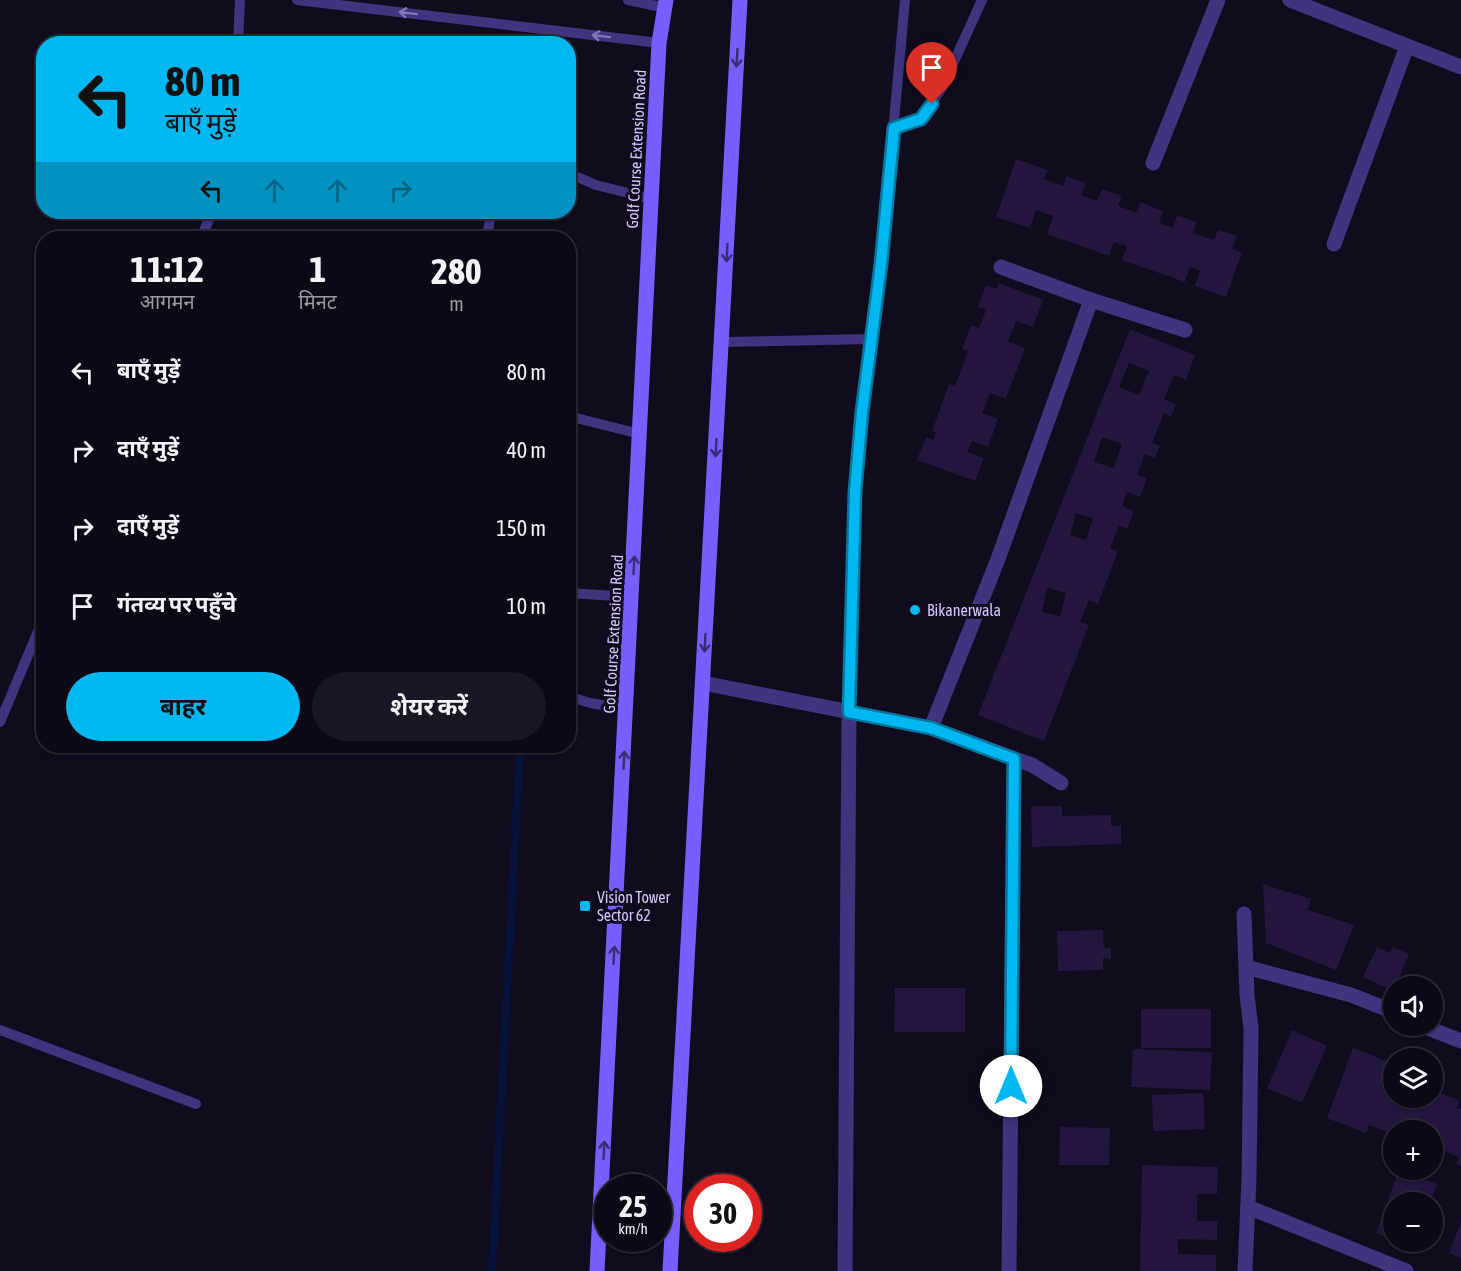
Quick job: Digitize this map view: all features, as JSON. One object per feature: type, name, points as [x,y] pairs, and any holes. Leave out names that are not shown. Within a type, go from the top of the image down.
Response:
[{"type":"main road","points":[[670,1271],[740,0]]},
{"type":"main road","name":"Golf Course Extension Road","points":[[597,1271],[659,43],[666,4]]},
{"type":"street","points":[[1153,163],[1218,0]]},
{"type":"street","points":[[1290,0],[1461,67]]},
{"type":"street","points":[[1335,244],[1407,46]]},
{"type":"street","points":[[1001,267],[1091,300],[1185,330]]},
{"type":"street","points":[[931,728],[998,560],[1091,300]]},
{"type":"street","points":[[703,683],[931,728],[1032,765],[1061,783]]},
{"type":"street","points":[[845,1271],[849,712]]},
{"type":"street","points":[[1009,1271],[1014,759]]},
{"type":"street","points":[[1244,914],[1251,1028],[1245,1271]]},
{"type":"street","points":[[1246,967],[1351,995],[1383,1008]]},
{"type":"street","points":[[1443,1034],[1461,1041]]},
{"type":"street","points":[[1248,1207],[1406,1271]]},
{"type":"lane","points":[[238,36],[240,0]]},
{"type":"lane","points":[[297,0],[659,43]]},
{"type":"lane","points":[[628,0],[666,4]]},
{"type":"lane","points":[[849,712],[855,492],[881,264],[905,0]]},
{"type":"lane","points":[[894,128],[921,119],[942,88],[982,0]]},
{"type":"lane","points":[[576,176],[596,185],[652,199]]},
{"type":"lane","points":[[722,342],[872,339]]},
{"type":"lane","points":[[576,418],[640,434]]},
{"type":"lane","points":[[576,593],[632,597]]},
{"type":"lane","points":[[0,722],[36,636]]},
{"type":"lane","points":[[576,698],[627,710]]},
{"type":"lane","points":[[0,1030],[196,1104]]},
{"type":"building","points":[[1016,159],[1048,170],[1044,179],[1063,186],[1066,176],[1086,183],[1081,195],[1097,201],[1102,189],[1122,196],[1118,206],[1137,213],[1140,202],[1163,211],[1159,223],[1173,228],[1177,215],[1196,222],[1193,233],[1214,240],[1218,230],[1237,236],[1232,249],[1242,252],[1226,297],[1195,286],[1200,271],[1190,267],[1185,282],[1122,260],[1127,246],[1114,242],[1109,256],[1047,234],[1053,216],[1036,210],[1030,228],[996,217]]},
{"type":"building","points":[[999,283],[1043,300],[1033,327],[1016,321],[1008,341],[1025,348],[1006,399],[990,393],[982,413],[998,419],[988,447],[972,441],[967,452],[984,458],[975,481],[917,460],[926,437],[933,440],[936,432],[932,431],[949,384],[955,386],[968,351],[962,349],[971,325],[979,328],[986,310],[978,307],[986,285],[997,289]]},
{"type":"building","points":[[1130,329],[1195,355],[1186,380],[1174,375],[1164,399],[1176,404],[1171,417],[1164,413],[1152,443],[1160,446],[1155,458],[1145,454],[1137,474],[1147,478],[1140,497],[1127,492],[1122,506],[1134,511],[1127,529],[1119,526],[1110,548],[1118,551],[1098,604],[1089,600],[1080,622],[1089,625],[1044,741],[978,715]],"holes":[[[1129,363],[1149,371],[1139,395],[1119,387]],[[1102,437],[1122,444],[1114,468],[1094,462]],[[1076,513],[1093,518],[1086,540],[1070,535]],[[1047,588],[1066,593],[1060,616],[1042,612]]]},
{"type":"building","points":[[1031,806],[1062,806],[1062,816],[1111,815],[1111,826],[1121,825],[1121,844],[1032,847]]},
{"type":"building","points":[[1263,884],[1311,899],[1308,910],[1354,925],[1336,970],[1266,943]]},
{"type":"building","points":[[1103,930],[1104,948],[1111,948],[1111,959],[1103,958],[1103,970],[1058,971],[1057,931]]},
{"type":"building","points":[[1377,947],[1390,953],[1393,947],[1409,954],[1399,976],[1383,976],[1383,986],[1363,977]]},
{"type":"building","points":[[895,988],[965,988],[965,1032],[894,1032]]},
{"type":"building","points":[[1141,1009],[1211,1009],[1211,1048],[1141,1048]]},
{"type":"building","points":[[1292,1030],[1327,1046],[1302,1103],[1267,1088]]},
{"type":"building","points":[[1353,1048],[1383,1060],[1383,1108],[1443,1108],[1443,1094],[1459,1100],[1457,1108],[1461,1109],[1461,1166],[1456,1164],[1459,1157],[1443,1150],[1443,1120],[1383,1120],[1383,1131],[1369,1125],[1366,1133],[1327,1118]]},
{"type":"building","points":[[1133,1049],[1212,1052],[1210,1090],[1131,1087]]},
{"type":"building","points":[[1203,1093],[1205,1129],[1153,1131],[1152,1095]]},
{"type":"building","points":[[1060,1127],[1110,1128],[1109,1165],[1059,1165]]},
{"type":"building","points":[[1142,1165],[1218,1167],[1217,1194],[1197,1194],[1197,1221],[1217,1221],[1217,1240],[1178,1239],[1178,1254],[1216,1255],[1216,1271],[1140,1271]]},
{"type":"building","points":[[1395,1180],[1426,1180],[1437,1184],[1434,1192],[1391,1192]]},
{"type":"building","points":[[1383,1214],[1383,1235],[1376,1233]]},
{"type":"building","points":[[1461,1222],[1461,1258],[1449,1253]]},
{"type":"waterway","points":[[492,1271],[520,753]]},
{"type":"place","name":"Bikanerwala","points":[[915,610]]},
{"type":"place","name":"Vision Tower Sector 62","points":[[585,906]]},
{"type":"route","points":[[932,104],[921,119],[894,128],[855,492],[849,712],[931,728],[1014,759],[1011,1086]]}]
